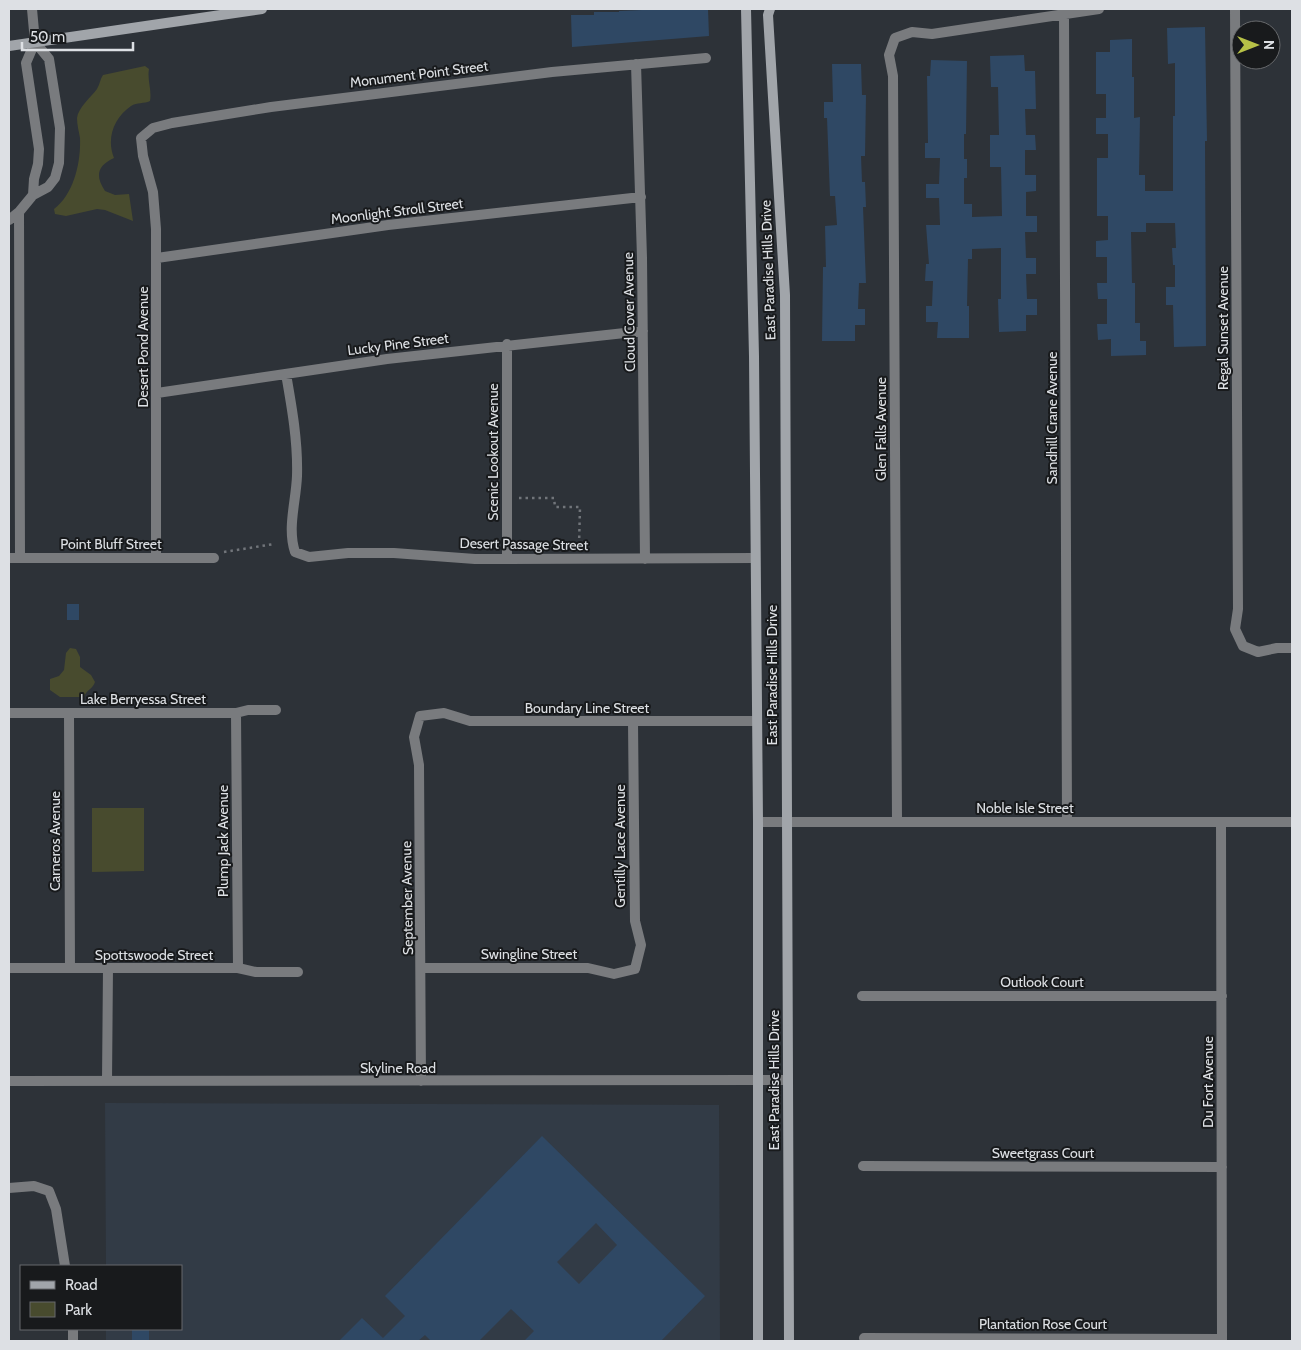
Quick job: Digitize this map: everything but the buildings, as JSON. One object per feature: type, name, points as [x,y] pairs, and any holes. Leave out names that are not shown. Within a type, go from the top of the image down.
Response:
[{"type":"main road","points":[[9,46],[262,9]]},
{"type":"main road","name":"East Paradise Hills Drive","points":[[746,9],[754,356],[758,822],[758,1341]]},
{"type":"main road","name":"East Paradise Hills Drive","points":[[770,9],[768,15],[785,295],[789,1341]]},
{"type":"street","points":[[32,9],[35,42],[26,63],[39,149],[38,164],[34,178],[34,195]]},
{"type":"street","points":[[1064,14],[1099,9]]},
{"type":"street","name":"Regal Sunset Avenue","points":[[1235,9],[1238,599],[1235,629],[1243,646],[1258,652],[1277,648],[1292,648]]},
{"type":"street","name":"Glen Falls Avenue","points":[[897,821],[893,76],[889,55],[895,38],[912,32],[932,34],[1064,14]]},
{"type":"street","name":"Sandhill Crane Avenue","points":[[1064,14],[1067,821]]},
{"type":"street","points":[[9,220],[34,195],[48,187],[55,178],[59,163],[60,128],[49,59],[35,42]]},
{"type":"street","name":"Monument Point Street","points":[[141,138],[153,128],[202,117],[380,92],[542,73],[706,58]]},
{"type":"street","name":"Cloud Cover Avenue","points":[[636,64],[641,197],[645,559]]},
{"type":"street","name":"Desert Pond Avenue","points":[[141,138],[143,156],[153,192],[157,258],[156,558]]},
{"type":"street","name":"Moonlight Stroll Street","points":[[157,258],[388,225],[641,197]]},
{"type":"street","points":[[19,212],[20,558]]},
{"type":"street","name":"Lucky Pine Street","points":[[157,393],[387,359],[643,330]]},
{"type":"street","name":"Scenic Lookout Avenue","points":[[507,344],[507,559]]},
{"type":"street","name":"Desert Passage Street","points":[[286,374],[296,447],[297,476],[291,539],[295,552],[309,557],[348,553],[394,553],[475,559],[755,558]]},
{"type":"street","name":"Point Bluff Street","points":[[9,558],[156,558],[217,555]]},
{"type":"street","name":"Lake Berryessa Street","points":[[9,713],[236,713],[248,710],[276,710]]},
{"type":"street","name":"Carneros Avenue","points":[[69,713],[70,968]]},
{"type":"street","name":"Plump Jack Avenue","points":[[236,713],[238,968]]},
{"type":"street","name":"Boundary Line Street","points":[[420,716],[444,713],[470,721],[756,721]]},
{"type":"street","name":"September Avenue","points":[[420,716],[414,737],[419,765],[422,968],[421,1082]]},
{"type":"street","name":"Gentilly Lace Avenue","points":[[633,722],[635,921],[641,945],[635,969]]},
{"type":"street","name":"Noble Isle Street","points":[[758,822],[1292,822]]},
{"type":"street","name":"Du Fort Avenue","points":[[1221,822],[1222,1340]]},
{"type":"street","name":"Spottswoode Street","points":[[9,968],[238,968],[256,972],[298,972]]},
{"type":"street","points":[[107,1081],[108,968]]},
{"type":"street","name":"Swingline Street","points":[[422,968],[588,968],[614,974],[635,969]]},
{"type":"street","name":"Outlook Court","points":[[862,996],[1222,996]]},
{"type":"street","name":"Skyline Road","points":[[9,1081],[421,1082],[787,1080]]},
{"type":"street","name":"Sweetgrass Court","points":[[863,1166],[1222,1167]]},
{"type":"street","points":[[9,1188],[34,1186],[49,1191],[56,1208],[65,1265]]},
{"type":"street","name":"Plantation Rose Court","points":[[864,1338],[1222,1340]]},
{"type":"path","points":[[515,498],[554,498],[555,507],[580,507],[579,550]]},
{"type":"path","points":[[217,555],[274,544]]},
{"type":"shaded area","points":[[105,1103],[719,1105],[720,1341],[106,1341],[106,1330],[182,1330],[182,1265],[106,1265]]},
{"type":"green space","points":[[145,66],[149,69],[150,101],[133,105],[120,116],[111,136],[114,158],[104,164],[99,172],[100,181],[105,191],[115,195],[129,194],[133,221],[105,210],[97,209],[66,216],[55,214],[54,209],[67,195],[75,177],[80,147],[77,118],[80,110],[97,89],[103,75]]},
{"type":"green space","points":[[70,648],[76,649],[80,657],[80,667],[91,675],[95,682],[84,697],[60,697],[50,690],[50,679],[59,676],[64,670],[66,653]]},
{"type":"green space","points":[[92,808],[144,808],[144,871],[92,872]]}]
